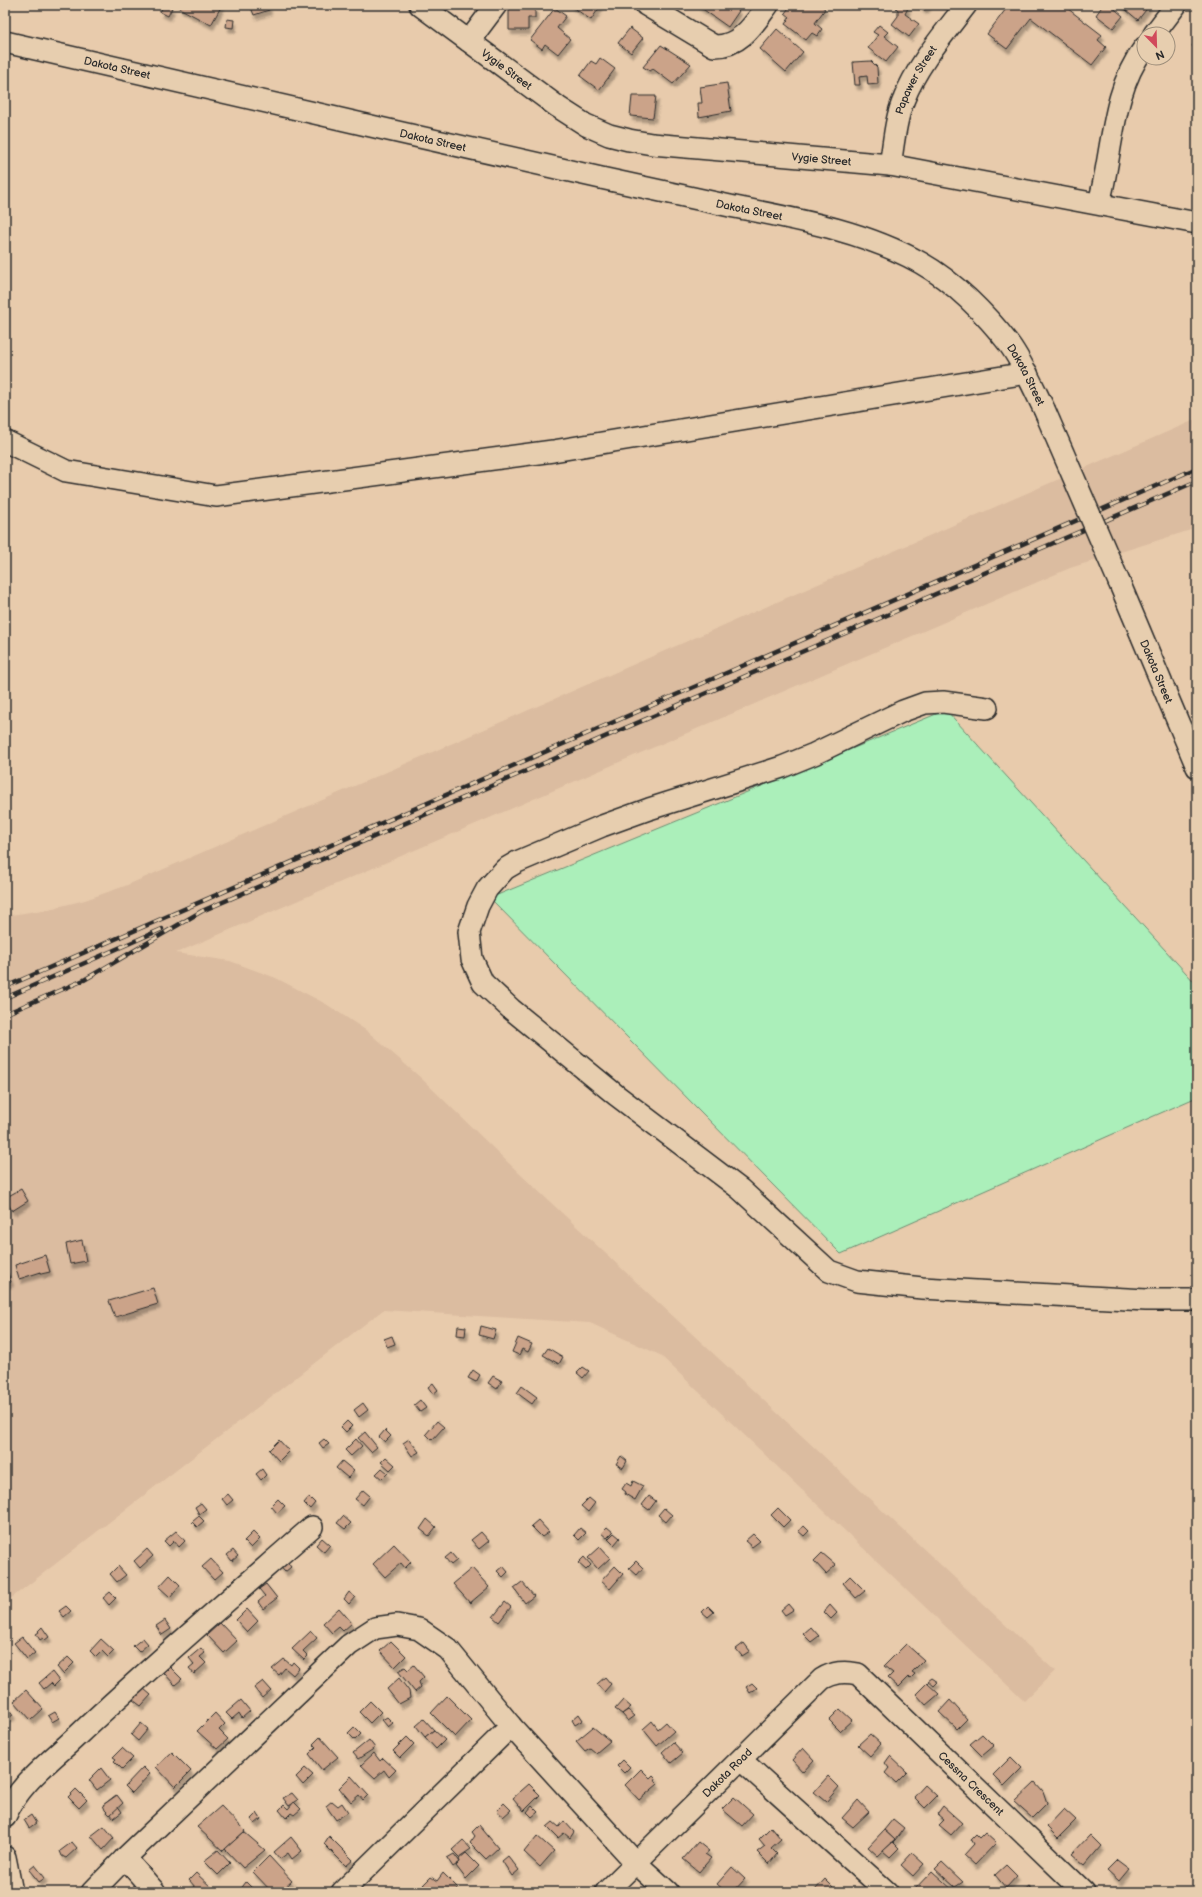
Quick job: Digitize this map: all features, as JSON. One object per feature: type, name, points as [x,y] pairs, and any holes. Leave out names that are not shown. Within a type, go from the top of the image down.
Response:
[{"type":"street","name":"Vygie Street","points":[[420,5],[558,107],[586,125],[609,135],[652,144],[890,165],[1099,203],[1197,223]]},
{"type":"street","points":[[469,40],[496,5]]},
{"type":"street","points":[[646,5],[714,46],[724,47],[743,36],[768,5]]},
{"type":"street","name":"Papawer Street","points":[[890,165],[898,117],[904,99],[931,53],[966,5]]},
{"type":"street","points":[[1160,26],[1176,5]]},
{"type":"street","name":"Dakota Street","points":[[5,42],[446,143],[828,226],[878,243],[921,263],[943,278],[970,300],[1009,344],[1027,373],[1119,582],[1197,767]]},
{"type":"street","points":[[1099,203],[1107,176],[1115,124],[1123,91],[1128,74],[1136,61]]},
{"type":"street","points":[[5,441],[66,471],[216,496],[553,451],[1027,373]]},
{"type":"street","points":[[987,708],[948,702],[925,703],[903,711],[814,754],[782,767],[649,809],[602,826],[517,862],[494,879],[478,906],[469,932],[472,959],[483,983],[511,1009],[616,1095],[740,1190],[829,1271],[857,1281],[922,1288],[1146,1300],[1197,1300]]},
{"type":"street","points":[[5,1817],[17,1795],[30,1780],[105,1709],[312,1527]]},
{"type":"street","points":[[92,1892],[125,1858],[349,1645],[375,1628],[397,1625],[419,1629],[448,1648],[512,1726],[636,1864],[668,1892]]},
{"type":"street","name":"Dakota Road","points":[[606,1892],[822,1679],[831,1674],[842,1672],[858,1674]]},
{"type":"street","name":"Cessna Crescent","points":[[858,1674],[1084,1892]]},
{"type":"street","points":[[342,1892],[512,1726]]},
{"type":"street","points":[[741,1760],[887,1892]]},
{"type":"street","points":[[5,1857],[12,1892]]},
{"type":"street","points":[[125,1858],[155,1892]]},
{"type":"shaded area","points":[[1197,419],[1197,528],[1070,568],[176,953],[230,961],[276,978],[326,1004],[367,1031],[421,1078],[520,1174],[1055,1671],[1024,1701],[660,1355],[590,1323],[383,1310],[5,1603],[5,916],[49,909],[85,900],[125,886]]},
{"type":"green space","points":[[946,710],[1197,985],[1197,1097],[841,1254],[490,898]]},
{"type":"building","points":[[164,5],[172,8],[168,16],[160,12]]},
{"type":"building","points":[[181,5],[222,5],[211,25],[179,8]]},
{"type":"building","points":[[250,5],[268,5],[269,10],[254,15]]},
{"type":"building","points":[[570,5],[601,5],[591,20]]},
{"type":"building","points":[[697,5],[735,5],[733,7],[739,11],[728,27]]},
{"type":"building","points":[[791,5],[820,5],[825,9],[815,23],[822,29],[817,36],[812,33],[806,40],[785,24],[790,17],[785,13]]},
{"type":"building","points":[[898,5],[904,5],[908,8],[905,14],[919,24],[909,37],[892,24],[898,16],[898,10],[896,8]]},
{"type":"building","points":[[918,5],[929,5],[924,10]]},
{"type":"building","points":[[1009,5],[1063,5],[1102,35],[1098,40],[1106,47],[1092,65],[1031,18],[1007,49],[987,34]]},
{"type":"building","points":[[1103,5],[1110,5],[1123,16],[1113,28],[1096,15]]},
{"type":"building","points":[[1120,5],[1148,5],[1149,6],[1138,20]]},
{"type":"building","points":[[509,8],[535,8],[535,18],[528,18],[528,30],[509,30]]},
{"type":"building","points":[[555,8],[566,16],[557,28],[570,39],[558,54],[545,44],[542,49],[530,40]]},
{"type":"building","points":[[227,19],[234,20],[233,28],[226,27]]},
{"type":"building","points":[[879,25],[888,32],[884,36],[898,47],[886,62],[868,48],[878,35],[873,32]]},
{"type":"building","points":[[630,28],[643,38],[631,53],[618,43]]},
{"type":"building","points":[[777,29],[803,52],[786,72],[760,49]]},
{"type":"building","points":[[1197,40],[1197,50],[1192,46]]},
{"type":"building","points":[[661,45],[691,64],[673,84],[653,69],[650,71],[643,67]]},
{"type":"building","points":[[600,58],[615,69],[599,90],[580,76],[591,61],[596,64]]},
{"type":"building","points":[[871,61],[877,67],[878,84],[868,85],[867,76],[859,77],[860,85],[855,85],[853,62]]},
{"type":"building","points":[[727,83],[731,111],[699,117],[698,103],[702,103],[700,87]]},
{"type":"building","points":[[632,96],[656,96],[653,118],[630,116]]},
{"type":"building","points":[[21,1189],[28,1201],[12,1211],[5,1198]]},
{"type":"building","points":[[82,1240],[86,1261],[70,1264],[66,1244]]},
{"type":"building","points":[[45,1255],[50,1272],[41,1274],[41,1272],[19,1279],[15,1265]]},
{"type":"building","points":[[8,1273],[11,1282],[5,1284],[5,1274]]},
{"type":"building","points":[[153,1288],[158,1304],[115,1317],[109,1301]]},
{"type":"building","points":[[458,1326],[466,1327],[465,1336],[457,1335]]},
{"type":"building","points":[[481,1326],[496,1330],[493,1339],[479,1335]]},
{"type":"building","points":[[392,1336],[395,1344],[387,1347],[384,1339]]},
{"type":"building","points":[[518,1338],[532,1344],[528,1352],[522,1349],[519,1355],[512,1352]]},
{"type":"building","points":[[548,1348],[563,1357],[559,1364],[543,1355]]},
{"type":"building","points":[[583,1367],[589,1371],[583,1378],[577,1373]]},
{"type":"building","points":[[473,1370],[480,1375],[476,1382],[468,1378]]},
{"type":"building","points":[[493,1376],[502,1381],[497,1389],[488,1383]]},
{"type":"building","points":[[433,1383],[438,1390],[433,1394],[428,1387]]},
{"type":"building","points":[[522,1386],[537,1397],[532,1404],[517,1393]]},
{"type":"building","points":[[420,1400],[426,1408],[420,1412],[414,1405]]},
{"type":"building","points":[[363,1403],[368,1410],[359,1417],[354,1410]]},
{"type":"building","points":[[347,1421],[352,1426],[346,1432],[341,1427]]},
{"type":"building","points":[[437,1421],[444,1427],[432,1440],[426,1434]]},
{"type":"building","points":[[385,1430],[391,1436],[385,1442],[379,1437]]},
{"type":"building","points":[[365,1432],[377,1447],[371,1452],[358,1438]]},
{"type":"building","points":[[324,1439],[329,1444],[323,1448],[319,1443]]},
{"type":"building","points":[[356,1439],[362,1446],[351,1456],[345,1450]]},
{"type":"building","points":[[409,1439],[419,1452],[412,1456],[403,1443]]},
{"type":"building","points":[[279,1440],[289,1451],[279,1461],[269,1450]]},
{"type":"building","points":[[621,1456],[627,1461],[623,1468],[616,1464]]},
{"type":"building","points":[[386,1457],[395,1465],[390,1470],[381,1462]]},
{"type":"building","points":[[342,1461],[354,1471],[348,1478],[336,1468]]},
{"type":"building","points":[[382,1468],[388,1473],[382,1479],[376,1474]]},
{"type":"building","points":[[262,1469],[266,1475],[261,1480],[256,1474]]},
{"type":"building","points":[[633,1481],[643,1486],[635,1500],[625,1494],[626,1492],[622,1489],[626,1483],[631,1486]]},
{"type":"building","points":[[363,1490],[370,1496],[363,1505],[355,1499]]},
{"type":"building","points":[[228,1494],[233,1500],[227,1505],[222,1499]]},
{"type":"building","points":[[649,1496],[656,1501],[649,1510],[642,1505]]},
{"type":"building","points":[[309,1497],[315,1503],[310,1509],[304,1503]]},
{"type":"building","points":[[589,1498],[595,1503],[588,1512],[581,1506]]},
{"type":"building","points":[[278,1499],[285,1506],[277,1513],[271,1506]]},
{"type":"building","points":[[201,1503],[206,1509],[199,1514],[195,1507]]},
{"type":"building","points":[[664,1508],[672,1515],[666,1522],[658,1515]]},
{"type":"building","points":[[778,1508],[790,1520],[783,1527],[771,1515]]},
{"type":"building","points":[[199,1516],[204,1521],[197,1527],[192,1522]]},
{"type":"building","points":[[343,1516],[351,1523],[345,1529],[337,1523]]},
{"type":"building","points":[[427,1519],[436,1527],[429,1536],[420,1529]]},
{"type":"building","points":[[538,1520],[549,1532],[542,1537],[531,1526]]},
{"type":"building","points":[[804,1526],[809,1531],[804,1536],[798,1531]]},
{"type":"building","points":[[607,1527],[613,1532],[607,1538],[601,1533]]},
{"type":"building","points":[[580,1528],[586,1533],[579,1540],[574,1535]]},
{"type":"building","points":[[176,1531],[185,1541],[179,1547],[174,1541],[169,1546],[164,1541]]},
{"type":"building","points":[[253,1532],[260,1539],[251,1548],[244,1541]]},
{"type":"building","points":[[481,1532],[489,1541],[479,1549],[471,1540]]},
{"type":"building","points":[[614,1533],[620,1538],[614,1545],[608,1539]]},
{"type":"building","points":[[753,1534],[760,1541],[752,1547],[745,1541]]},
{"type":"building","points":[[322,1538],[330,1545],[324,1552],[316,1545]]},
{"type":"building","points":[[394,1544],[411,1562],[405,1568],[401,1563],[385,1577],[373,1564]]},
{"type":"building","points":[[600,1547],[610,1558],[598,1569],[588,1558]]},
{"type":"building","points":[[147,1549],[153,1556],[140,1568],[134,1561]]},
{"type":"building","points":[[233,1550],[238,1556],[232,1561],[227,1555]]},
{"type":"building","points":[[451,1553],[457,1560],[451,1565],[445,1558]]},
{"type":"building","points":[[822,1553],[836,1565],[826,1574],[814,1561]]},
{"type":"building","points":[[584,1557],[591,1565],[586,1570],[578,1563]]},
{"type":"building","points":[[284,1558],[291,1567],[285,1572],[278,1564]]},
{"type":"building","points":[[211,1559],[223,1572],[214,1580],[202,1567]]},
{"type":"building","points":[[636,1561],[643,1568],[637,1575],[629,1568]]},
{"type":"building","points":[[118,1566],[126,1575],[117,1582],[110,1574]]},
{"type":"building","points":[[503,1566],[508,1572],[503,1577],[497,1571]]},
{"type":"building","points":[[615,1566],[623,1574],[610,1589],[601,1581]]},
{"type":"building","points":[[472,1568],[489,1587],[470,1603],[453,1584]]},
{"type":"building","points":[[170,1575],[180,1585],[170,1597],[159,1587]]},
{"type":"building","points":[[850,1576],[865,1591],[856,1598],[843,1583]]},
{"type":"building","points":[[522,1582],[534,1596],[525,1603],[514,1588]]},
{"type":"building","points":[[266,1584],[277,1598],[263,1609],[258,1602],[265,1596],[259,1589]]},
{"type":"building","points":[[110,1592],[116,1598],[109,1605],[103,1598]]},
{"type":"building","points":[[349,1592],[355,1597],[349,1604],[344,1599]]},
{"type":"building","points":[[505,1602],[511,1607],[499,1622],[493,1617]]},
{"type":"building","points":[[788,1604],[793,1610],[785,1615],[781,1610]]},
{"type":"building","points":[[830,1605],[837,1613],[831,1619],[824,1612]]},
{"type":"building","points":[[66,1606],[71,1611],[64,1617],[59,1611]]},
{"type":"building","points":[[708,1606],[714,1612],[708,1617],[702,1612]]},
{"type":"building","points":[[339,1608],[352,1623],[343,1631],[339,1627],[332,1633],[323,1623]]},
{"type":"building","points":[[247,1609],[258,1621],[247,1632],[236,1620]]},
{"type":"building","points":[[165,1620],[171,1629],[162,1635],[156,1626]]},
{"type":"building","points":[[220,1623],[237,1641],[224,1653],[207,1635]]},
{"type":"building","points":[[42,1627],[49,1637],[45,1640],[43,1638],[40,1640],[36,1634]]},
{"type":"building","points":[[811,1627],[819,1636],[811,1642],[803,1634]]},
{"type":"building","points":[[311,1631],[317,1638],[303,1651],[308,1656],[304,1660],[292,1649]]},
{"type":"building","points":[[22,1637],[35,1653],[27,1659],[14,1643]]},
{"type":"building","points":[[143,1638],[148,1644],[139,1652],[133,1646]]},
{"type":"building","points":[[101,1639],[114,1651],[108,1657],[102,1651],[96,1657],[90,1651]]},
{"type":"building","points":[[391,1641],[406,1656],[395,1667],[380,1651]]},
{"type":"building","points":[[744,1643],[750,1651],[742,1656],[736,1649]]},
{"type":"building","points":[[906,1644],[924,1660],[912,1672],[915,1674],[910,1679],[908,1677],[898,1687],[888,1678],[893,1673],[884,1666]]},
{"type":"building","points":[[201,1648],[205,1653],[200,1657],[206,1663],[194,1674],[189,1668],[194,1664],[189,1658]]},
{"type":"building","points":[[68,1657],[74,1663],[63,1674],[57,1667]]},
{"type":"building","points":[[284,1659],[291,1665],[293,1662],[299,1668],[293,1675],[285,1668],[279,1675],[272,1669]]},
{"type":"building","points":[[414,1665],[424,1677],[419,1682],[421,1687],[415,1692],[398,1671],[405,1667],[408,1670]]},
{"type":"building","points":[[170,1667],[182,1679],[175,1685],[164,1673]]},
{"type":"building","points":[[52,1672],[59,1681],[54,1686],[51,1683],[44,1689],[39,1683]]},
{"type":"building","points":[[605,1677],[611,1684],[604,1692],[597,1684]]},
{"type":"building","points":[[399,1678],[409,1691],[410,1698],[399,1704],[387,1689]]},
{"type":"building","points":[[932,1678],[938,1682],[934,1686],[928,1681]]},
{"type":"building","points":[[263,1681],[271,1690],[262,1698],[254,1688]]},
{"type":"building","points":[[752,1683],[757,1688],[750,1693],[746,1687]]},
{"type":"building","points":[[927,1683],[939,1694],[926,1705],[916,1694]]},
{"type":"building","points":[[144,1689],[151,1695],[141,1706],[133,1700]]},
{"type":"building","points":[[26,1690],[43,1709],[31,1720],[14,1701]]},
{"type":"building","points":[[447,1696],[471,1720],[455,1737],[431,1713]]},
{"type":"building","points":[[241,1700],[250,1711],[242,1718],[239,1713],[232,1719],[226,1713]]},
{"type":"building","points":[[623,1700],[631,1707],[622,1714],[615,1709]]},
{"type":"building","points":[[950,1700],[967,1719],[957,1729],[939,1712]]},
{"type":"building","points":[[370,1701],[381,1712],[370,1723],[359,1712]]},
{"type":"building","points":[[8,1707],[13,1715],[5,1720],[5,1709]]},
{"type":"building","points":[[840,1709],[852,1720],[840,1731],[829,1720]]},
{"type":"building","points":[[628,1710],[635,1716],[628,1721],[622,1714]]},
{"type":"building","points":[[55,1712],[59,1718],[52,1722],[48,1716]]},
{"type":"building","points":[[215,1713],[225,1724],[219,1730],[228,1739],[217,1749],[197,1731]]},
{"type":"building","points":[[579,1714],[583,1720],[575,1725],[572,1720]]},
{"type":"building","points":[[387,1717],[393,1723],[388,1727],[382,1720]]},
{"type":"building","points":[[424,1719],[434,1730],[425,1737],[416,1726]]},
{"type":"building","points":[[652,1721],[658,1729],[666,1722],[674,1731],[657,1746],[643,1729]]},
{"type":"building","points":[[141,1723],[148,1729],[138,1741],[131,1735]]},
{"type":"building","points":[[354,1727],[361,1734],[355,1740],[348,1733]]},
{"type":"building","points":[[593,1727],[610,1741],[596,1753],[590,1748],[585,1751],[576,1741]]},
{"type":"building","points":[[434,1730],[445,1740],[436,1749],[425,1737]]},
{"type":"building","points":[[870,1734],[881,1744],[870,1756],[858,1745]]},
{"type":"building","points":[[982,1734],[994,1746],[982,1756],[970,1744]]},
{"type":"building","points":[[320,1737],[338,1757],[322,1770],[309,1754],[316,1747],[313,1744]]},
{"type":"building","points":[[407,1737],[414,1744],[400,1758],[393,1751]]},
{"type":"building","points":[[369,1740],[375,1748],[358,1759],[353,1753]]},
{"type":"building","points":[[673,1742],[683,1753],[671,1763],[662,1752]]},
{"type":"building","points":[[122,1748],[133,1758],[122,1769],[114,1761],[116,1759],[113,1757]]},
{"type":"building","points":[[803,1748],[814,1760],[803,1772],[792,1760]]},
{"type":"building","points":[[172,1752],[191,1771],[175,1787],[156,1767]]},
{"type":"building","points":[[374,1753],[380,1761],[383,1758],[396,1770],[389,1777],[384,1770],[375,1778],[361,1765]]},
{"type":"building","points":[[890,1756],[907,1772],[896,1783],[885,1773],[889,1768],[885,1763]]},
{"type":"building","points":[[1011,1757],[1022,1768],[1004,1786],[993,1775]]},
{"type":"building","points":[[623,1760],[630,1767],[624,1773],[617,1766]]},
{"type":"building","points":[[143,1767],[150,1774],[132,1793],[125,1786]]},
{"type":"building","points":[[101,1768],[110,1780],[97,1790],[89,1780]]},
{"type":"building","points":[[305,1768],[313,1775],[303,1785],[296,1777]]},
{"type":"building","points":[[641,1769],[650,1778],[653,1775],[658,1784],[639,1800],[625,1785]]},
{"type":"building","points":[[351,1776],[368,1795],[363,1800],[359,1795],[351,1802],[339,1788]]},
{"type":"building","points":[[828,1776],[839,1787],[826,1802],[814,1792]]},
{"type":"building","points":[[1035,1782],[1043,1791],[1047,1803],[1032,1818],[1014,1802]]},
{"type":"building","points":[[529,1784],[540,1795],[524,1811],[513,1798]]},
{"type":"building","points":[[925,1785],[937,1796],[925,1808],[914,1797]]},
{"type":"building","points":[[76,1789],[87,1800],[79,1808],[68,1797]]},
{"type":"building","points":[[292,1793],[298,1800],[289,1806],[283,1798]]},
{"type":"building","points":[[116,1795],[121,1802],[117,1805],[122,1812],[114,1818],[103,1805]]},
{"type":"building","points":[[117,1795],[123,1803],[110,1815],[105,1810],[103,1805]]},
{"type":"building","points":[[734,1797],[753,1814],[742,1826],[722,1809]]},
{"type":"building","points":[[858,1800],[869,1812],[853,1827],[842,1818]]},
{"type":"building","points":[[332,1801],[338,1806],[342,1803],[348,1812],[336,1820],[326,1806]]},
{"type":"building","points":[[294,1802],[301,1809],[294,1815],[291,1813],[286,1818],[279,1810],[284,1805],[288,1809]]},
{"type":"building","points":[[504,1803],[511,1810],[503,1817],[497,1810]]},
{"type":"building","points":[[221,1806],[245,1831],[223,1851],[197,1827]]},
{"type":"building","points":[[532,1806],[538,1812],[532,1817],[527,1812]]},
{"type":"building","points":[[943,1806],[962,1823],[951,1835],[939,1825],[944,1820],[937,1814]]},
{"type":"building","points":[[1064,1809],[1076,1820],[1058,1838],[1047,1827]]},
{"type":"building","points":[[257,1813],[261,1819],[255,1824],[251,1819]]},
{"type":"building","points":[[31,1815],[36,1823],[29,1828],[24,1820]]},
{"type":"building","points":[[893,1819],[904,1828],[895,1840],[884,1830]]},
{"type":"building","points":[[564,1821],[574,1832],[570,1838],[564,1833],[558,1838],[547,1827],[553,1822],[559,1827]]},
{"type":"building","points":[[479,1825],[498,1848],[486,1859],[470,1843],[475,1836],[472,1832]]},
{"type":"building","points":[[104,1826],[114,1838],[103,1850],[91,1836]]},
{"type":"building","points":[[771,1827],[781,1839],[771,1848],[777,1854],[769,1864],[757,1852],[765,1846],[759,1839]]},
{"type":"building","points":[[884,1830],[895,1840],[878,1856],[868,1847]]},
{"type":"building","points":[[244,1832],[265,1850],[243,1868],[225,1849]]},
{"type":"building","points":[[985,1833],[996,1843],[975,1865],[964,1855],[974,1844],[971,1839],[976,1834],[980,1838]]},
{"type":"building","points":[[1090,1835],[1101,1846],[1085,1865],[1072,1854]]},
{"type":"building","points":[[329,1836],[353,1860],[346,1866],[324,1844]]},
{"type":"building","points":[[537,1836],[554,1851],[540,1867],[524,1852]]},
{"type":"building","points":[[291,1837],[302,1851],[292,1859],[288,1853],[280,1859],[274,1852]]},
{"type":"building","points":[[463,1840],[471,1849],[459,1857],[452,1850]]},
{"type":"building","points":[[72,1842],[77,1848],[66,1858],[62,1856],[60,1851]]},
{"type":"building","points":[[698,1842],[709,1851],[705,1854],[711,1858],[699,1872],[683,1859]]},
{"type":"building","points":[[893,1842],[899,1848],[890,1857],[883,1851]]},
{"type":"building","points":[[218,1850],[230,1863],[218,1875],[204,1861]]},
{"type":"building","points":[[466,1853],[479,1866],[466,1879],[456,1866],[460,1862],[459,1859]]},
{"type":"building","points":[[912,1853],[924,1864],[913,1876],[901,1865]]},
{"type":"building","points":[[454,1854],[460,1862],[453,1867],[447,1858]]},
{"type":"building","points":[[269,1856],[292,1881],[280,1892],[272,1892],[253,1872]]},
{"type":"building","points":[[508,1856],[519,1870],[512,1876],[502,1861]]},
{"type":"building","points":[[1117,1860],[1129,1869],[1119,1881],[1107,1870]]},
{"type":"building","points":[[942,1862],[963,1882],[955,1887],[935,1869]]},
{"type":"building","points":[[35,1865],[45,1878],[39,1882],[29,1870]]},
{"type":"building","points":[[1006,1865],[1017,1876],[1006,1888],[995,1875]]},
{"type":"building","points":[[732,1867],[745,1879],[733,1892],[726,1892],[717,1884]]},
{"type":"building","points":[[932,1871],[954,1891],[912,1892]]},
{"type":"building","points":[[196,1873],[211,1887],[206,1892],[192,1892],[196,1888],[189,1880]]},
{"type":"building","points":[[443,1873],[458,1888],[453,1892],[432,1892],[423,1885],[431,1877],[437,1881]]},
{"type":"building","points":[[825,1879],[835,1889],[833,1892],[817,1892],[815,1890]]},
{"type":"building","points":[[246,1882],[253,1889],[250,1892],[243,1892],[240,1890]]},
{"type":"building","points":[[1028,1886],[1034,1891],[1033,1892],[1022,1891]]},
{"type":"building","points":[[1144,1887],[1149,1892],[1138,1892]]},
{"type":"railway","points":[[5,987],[1197,468]]},
{"type":"railway","points":[[5,1014],[84,980],[202,911],[1197,481]]},
{"type":"railway","points":[[5,998],[162,929]]}]
